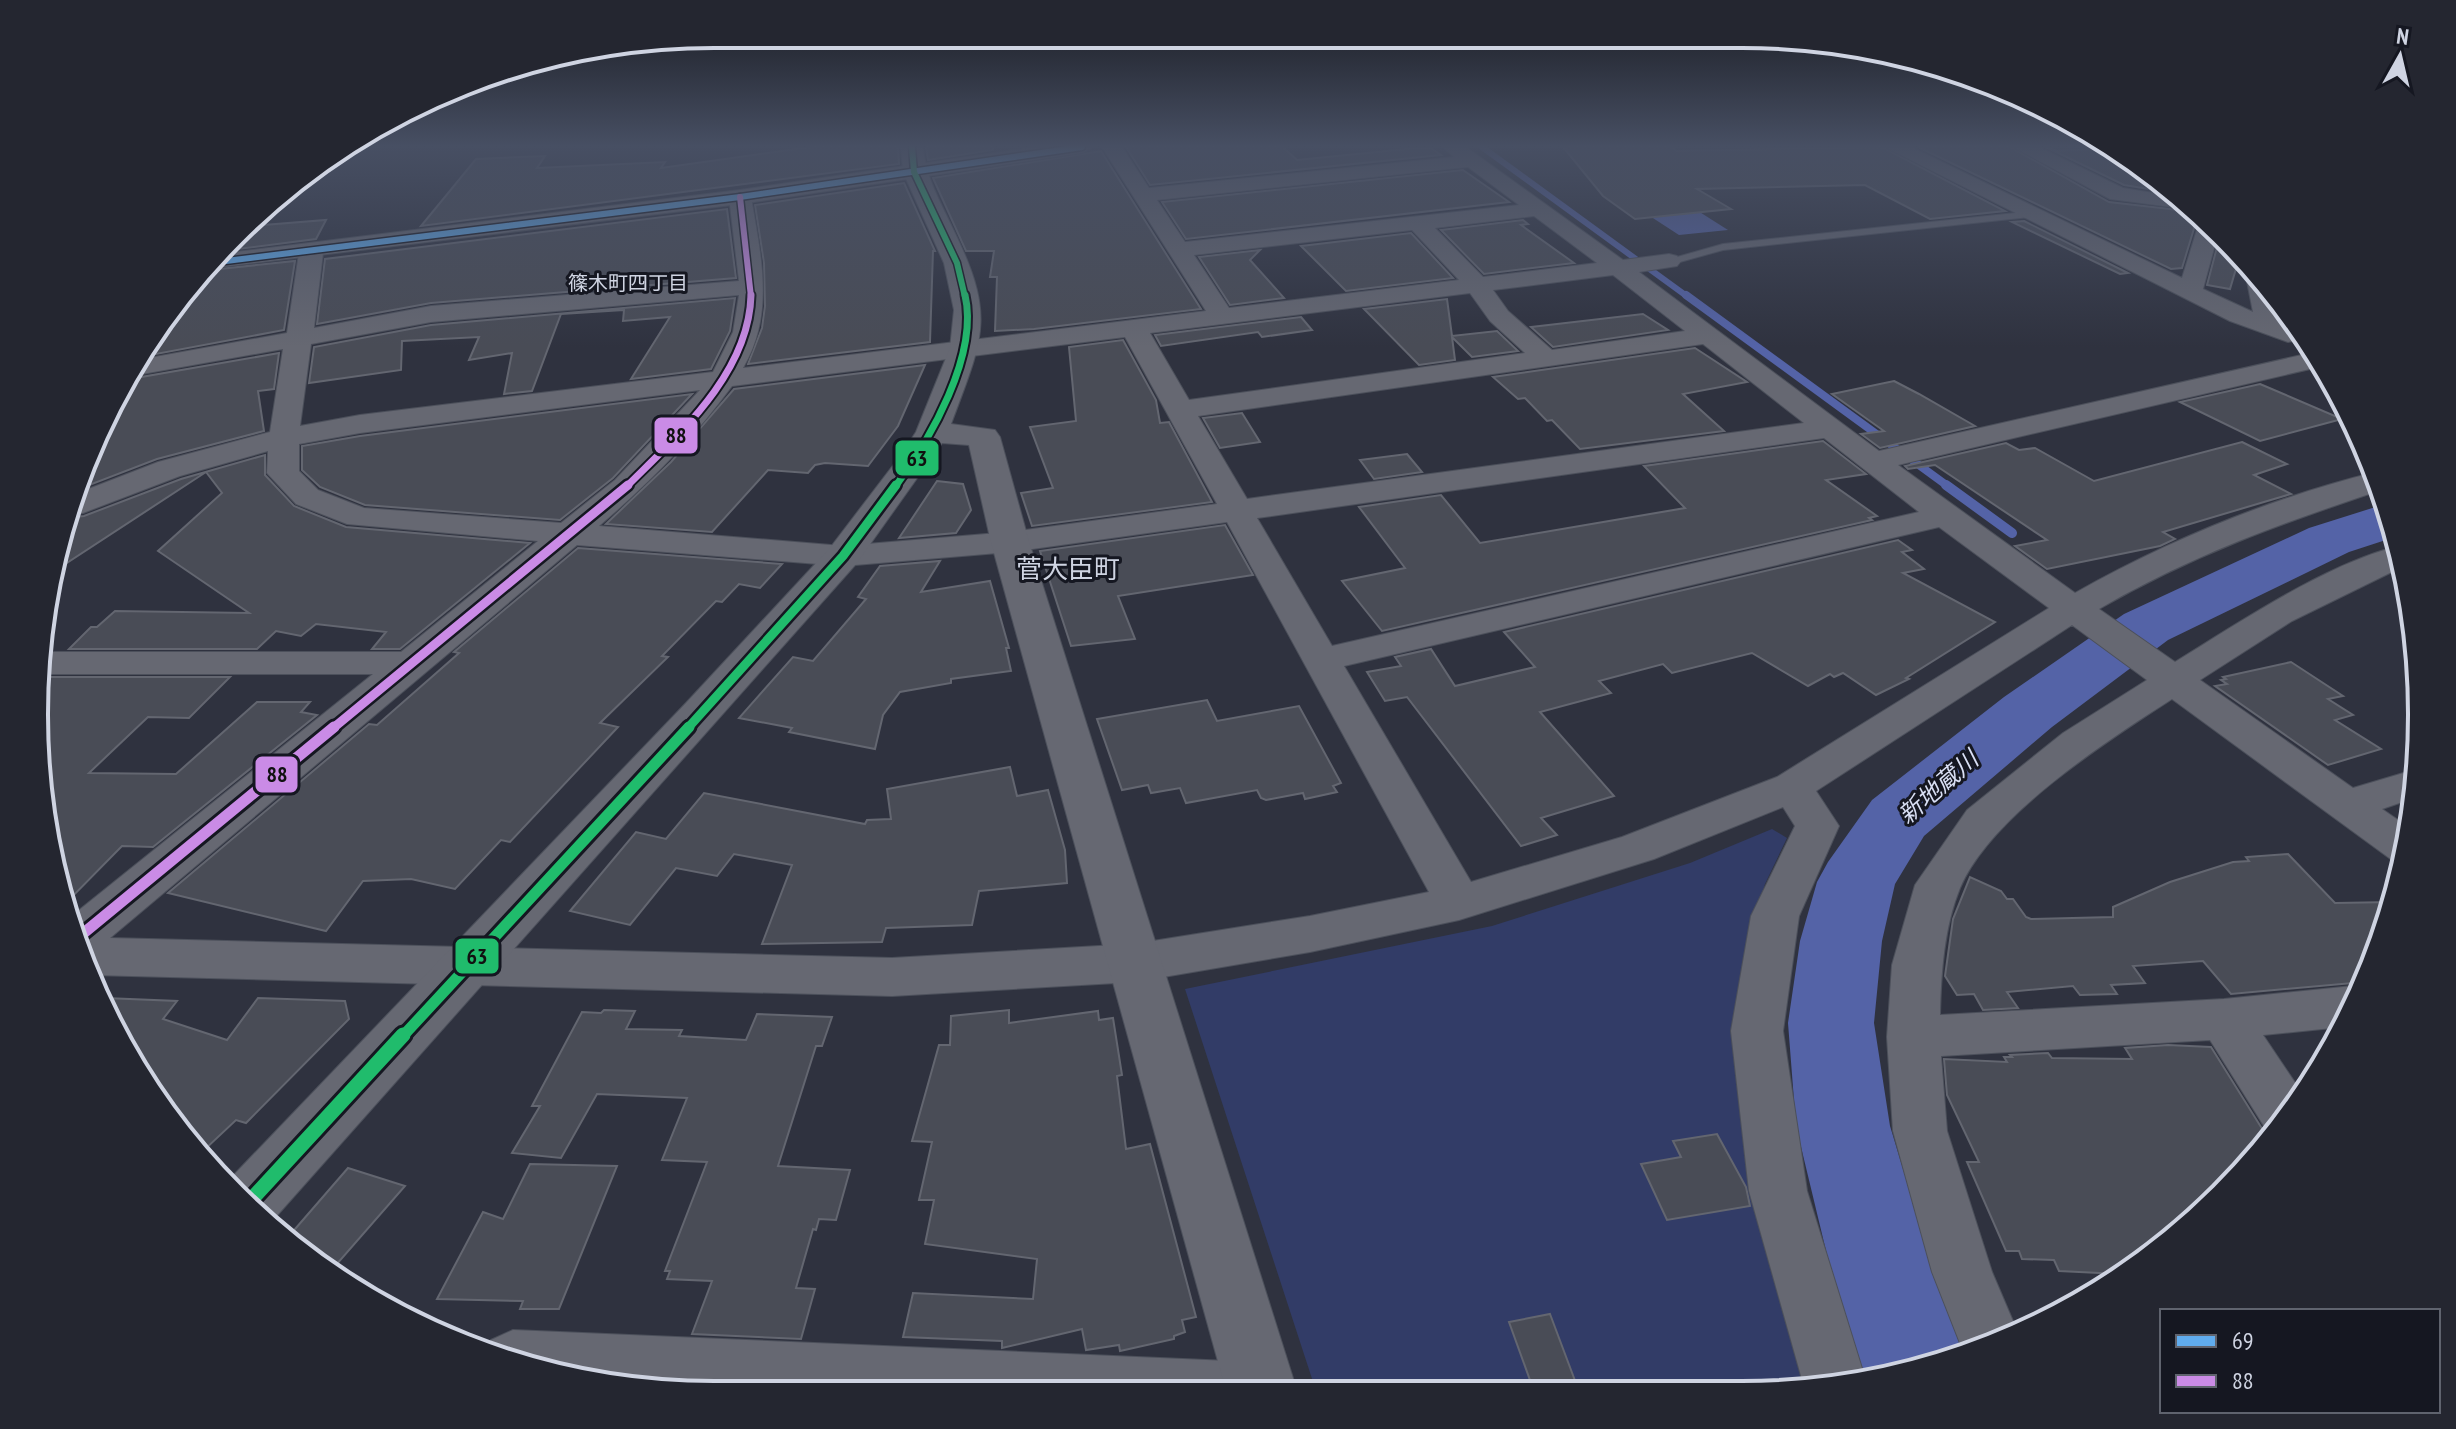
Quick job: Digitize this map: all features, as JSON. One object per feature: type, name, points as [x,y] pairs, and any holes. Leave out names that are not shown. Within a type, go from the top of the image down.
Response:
[{"type":"street","points":[[226,261],[612,214]]},
{"type":"street","points":[[84,932],[568,535],[636,477],[696,416],[738,350],[751,310],[750,266],[742,214]]},
{"type":"street","points":[[254,1197],[843,556],[916,459],[932,432],[965,348],[968,310],[957,263],[934,214]]},
{"type":"street","points":[[1157,214],[1221,315]]},
{"type":"street","points":[[1180,250],[1499,214]]},
{"type":"street","points":[[1546,214],[1827,429],[1893,457],[1945,516],[2396,840]]},
{"type":"street","points":[[2035,214],[2239,316],[2269,324],[2289,334]]},
{"type":"street","points":[[1418,223],[1475,283],[1499,316],[1547,359]]},
{"type":"street","points":[[2190,292],[2206,237]]},
{"type":"street","points":[[311,253],[301,337],[282,438],[283,473],[307,497],[359,517],[843,556],[1010,542],[1236,508],[1827,429]]},
{"type":"street","points":[[82,502],[169,469],[282,438],[360,424],[1615,265],[1669,261]]},
{"type":"street","points":[[146,367],[469,309],[750,287]]},
{"type":"street","points":[[2264,301],[2269,324]]},
{"type":"street","points":[[1133,327],[1459,903]]},
{"type":"street","points":[[1182,410],[1706,336]]},
{"type":"street","points":[[1893,457],[2307,362]]},
{"type":"street","points":[[932,432],[983,437],[1010,542],[1259,1381]]},
{"type":"street","points":[[94,956],[892,977],[1134,963],[1310,934],[1459,903],[1638,848],[1792,787],[2085,616],[2143,569],[2247,524],[2367,485]]},
{"type":"street","points":[[1323,659],[1945,516]]},
{"type":"street","points":[[1987,1334],[1962,1272],[1920,1131],[1913,1037],[1917,965],[1938,885],[1982,821],[2164,672],[2389,560]]},
{"type":"street","points":[[50,663],[410,663]]},
{"type":"street","points":[[1792,787],[1817,826],[1775,916],[1757,1031],[1778,1191],[1832,1374]]},
{"type":"street","points":[[2346,805],[2404,787]]},
{"type":"street","points":[[1913,1037],[2224,1019],[2340,1007]]},
{"type":"street","points":[[2224,1019],[2281,1106]]},
{"type":"street","points":[[623,1374],[839,1381]]},
{"type":"lane","points":[[1669,261],[1723,247],[2035,214]]},
{"type":"shaded area","points":[[1646,214],[1702,214],[1728,230],[1679,235]]},
{"type":"shaded area","points":[[1772,829],[1787,838],[1765,884],[1751,934],[1808,1377],[1742,1381],[1313,1381],[1185,989],[1492,926],[1690,863]]},
{"type":"building","points":[[431,214],[516,214],[421,226]]},
{"type":"building","points":[[689,214],[728,214],[736,278],[431,303],[317,324],[325,259]]},
{"type":"building","points":[[756,214],[918,214],[935,251],[930,342],[748,364],[762,328],[764,263]]},
{"type":"building","points":[[949,214],[1141,214],[1201,309],[995,331],[997,277],[990,277],[994,251],[966,251]]},
{"type":"building","points":[[1170,214],[1407,214],[1186,239]]},
{"type":"building","points":[[1628,214],[1686,214],[1635,219]]},
{"type":"building","points":[[1920,214],[1980,214],[1930,219]]},
{"type":"building","points":[[2056,214],[2182,214],[2195,226],[2182,268],[2171,269]]},
{"type":"building","points":[[326,220],[316,239],[237,249],[262,225]]},
{"type":"building","points":[[1523,220],[1528,224],[1521,225],[1574,263],[1484,274],[1441,230]]},
{"type":"building","points":[[2024,221],[2128,273],[2120,274],[2012,222]]},
{"type":"building","points":[[1411,233],[1453,278],[1346,291],[1301,246]]},
{"type":"building","points":[[2217,247],[2236,268],[2230,289],[2207,285]]},
{"type":"building","points":[[1260,250],[1250,260],[1284,298],[1230,305],[1199,257]]},
{"type":"building","points":[[295,261],[284,330],[153,354],[186,309],[219,269]]},
{"type":"building","points":[[735,298],[730,331],[711,369],[631,379],[670,317],[623,321],[624,310],[561,314],[532,391],[504,394],[512,353],[469,360],[479,337],[402,341],[401,370],[309,383],[314,347],[431,325]]},
{"type":"building","points":[[1447,299],[1452,336],[1497,331],[1518,351],[1472,357],[1452,337],[1455,360],[1419,365],[1364,309]]},
{"type":"building","points":[[1643,314],[1668,330],[1553,347],[1531,327]]},
{"type":"building","points":[[1301,317],[1312,330],[1262,337],[1258,332],[1161,346],[1155,335]]},
{"type":"building","points":[[1123,340],[1156,400],[1160,423],[1169,422],[1212,502],[1032,526],[1021,493],[1053,488],[1030,427],[1076,421],[1069,347]]},
{"type":"building","points":[[1695,348],[1747,382],[1683,394],[1724,431],[1580,449],[1552,420],[1547,421],[1525,398],[1518,399],[1493,377]]},
{"type":"building","points":[[279,353],[274,389],[258,391],[264,431],[157,459],[89,485],[139,377]]},
{"type":"building","points":[[925,365],[898,426],[868,466],[825,463],[815,465],[808,473],[768,470],[712,532],[606,524],[671,462],[734,389]]},
{"type":"building","points":[[1894,381],[1975,426],[1880,448],[1861,434],[1884,431],[1832,394]]},
{"type":"building","points":[[2260,384],[2339,420],[2260,441],[2180,402]]},
{"type":"building","points":[[692,394],[613,478],[560,520],[365,505],[320,487],[302,470],[302,446]]},
{"type":"building","points":[[1242,413],[1260,442],[1220,448],[1203,418]]},
{"type":"building","points":[[1823,441],[1866,474],[1826,480],[1877,516],[1869,518],[1872,520],[1382,631],[1342,581],[1405,568],[1359,507],[1441,495],[1480,543],[1685,508],[1644,466]]},
{"type":"building","points":[[2242,442],[2287,464],[2254,475],[2291,494],[2163,532],[2175,539],[2160,546],[2047,569],[2015,546],[2047,540],[1935,465],[1908,469],[1905,466],[2006,443],[2019,450],[2035,448],[2094,481]]},
{"type":"building","points":[[1407,454],[1422,472],[1374,479],[1360,460]]},
{"type":"building","points":[[265,455],[265,475],[294,506],[346,527],[530,543],[400,649],[372,649],[386,632],[316,624],[301,636],[276,631],[257,649],[69,649],[91,627],[97,627],[115,611],[249,613],[158,551],[222,493],[206,472],[66,564],[78,517],[181,479]]},
{"type":"building","points":[[937,481],[963,484],[971,510],[956,533],[899,538]]},
{"type":"building","points":[[1225,525],[1253,575],[1118,596],[1135,639],[1071,646],[1040,551]]},
{"type":"building","points":[[1898,540],[1912,550],[1902,552],[1924,569],[1903,573],[1995,622],[1906,678],[1909,679],[1876,695],[1843,673],[1834,677],[1830,674],[1808,686],[1752,653],[1672,673],[1663,664],[1599,681],[1611,693],[1540,712],[1614,796],[1541,818],[1557,835],[1521,846],[1407,697],[1385,701],[1367,672],[1401,666],[1395,657],[1431,649],[1455,686],[1535,667],[1504,632]]},
{"type":"building","points":[[578,548],[782,564],[760,588],[739,584],[722,602],[716,601],[662,656],[668,657],[600,723],[618,727],[510,842],[501,840],[455,889],[411,879],[363,881],[326,931],[168,893],[369,724],[377,725],[459,653],[454,652]]},
{"type":"building","points":[[940,561],[921,592],[990,581],[1009,648],[1006,648],[1011,671],[951,679],[951,683],[900,692],[883,715],[875,749],[789,732],[792,728],[739,718],[793,657],[813,661],[866,599],[858,597],[880,566]]},
{"type":"building","points":[[2291,662],[2343,696],[2328,699],[2353,715],[2335,720],[2381,749],[2328,765],[2215,686],[2227,684],[2221,680],[2226,679],[2223,677]]},
{"type":"building","points":[[49,677],[230,677],[189,718],[148,717],[89,773],[176,774],[257,702],[310,702],[301,712],[317,715],[153,847],[122,846],[73,895],[61,845],[49,758]]},
{"type":"building","points":[[1207,700],[1217,721],[1299,706],[1341,783],[1333,786],[1337,792],[1305,799],[1303,793],[1266,800],[1257,790],[1186,803],[1180,788],[1151,793],[1148,785],[1122,790],[1097,719]]},
{"type":"building","points":[[1010,767],[1017,796],[1048,790],[1065,850],[1067,883],[979,891],[972,925],[886,928],[882,942],[762,944],[792,865],[734,854],[717,876],[676,868],[630,925],[570,911],[636,832],[666,839],[704,793],[865,824],[867,820],[891,819],[887,789]]},
{"type":"building","points":[[2288,854],[2335,903],[2381,902],[2351,983],[2231,994],[2203,961],[2133,966],[2145,983],[2111,985],[2117,994],[2080,995],[2073,986],[2007,992],[2018,1008],[1983,1010],[1974,994],[1957,995],[1945,976],[1953,919],[1970,877],[2001,891],[2007,899],[2013,899],[2031,919],[2113,917],[2113,907],[2170,882],[2233,862],[2249,861],[2246,857]]},
{"type":"building","points":[[112,998],[177,1001],[163,1019],[227,1040],[258,998],[345,1001],[349,1019],[246,1123],[236,1120],[207,1147],[160,1085]]},
{"type":"building","points":[[604,1010],[635,1011],[626,1029],[682,1030],[679,1036],[746,1040],[757,1014],[832,1017],[822,1046],[816,1046],[778,1166],[850,1170],[836,1220],[819,1219],[816,1230],[813,1229],[796,1288],[815,1289],[801,1339],[692,1334],[712,1281],[667,1279],[670,1271],[665,1271],[707,1162],[662,1160],[687,1098],[597,1094],[561,1158],[512,1153],[540,1106],[532,1106],[582,1012],[601,1013]]},
{"type":"building","points":[[1009,1010],[1009,1023],[1098,1011],[1099,1020],[1113,1018],[1122,1075],[1117,1076],[1126,1149],[1150,1144],[1196,1317],[1182,1320],[1185,1332],[1174,1336],[1174,1339],[1120,1351],[1119,1345],[1086,1350],[1082,1329],[1002,1348],[1002,1341],[903,1337],[913,1293],[1033,1299],[1037,1259],[925,1244],[934,1200],[919,1200],[932,1142],[912,1141],[939,1045],[950,1045],[951,1016]]},
{"type":"building","points":[[2168,1045],[2211,1047],[2263,1129],[2213,1186],[2181,1216],[2105,1273],[2059,1271],[2054,1260],[2022,1259],[2019,1251],[2006,1251],[1967,1162],[1979,1162],[1947,1095],[1944,1059],[2007,1062],[2004,1057],[2012,1057],[2010,1055],[2048,1053],[2052,1058],[2132,1059],[2125,1048]]},
{"type":"building","points":[[1717,1134],[1746,1187],[1750,1206],[1667,1220],[1641,1164],[1681,1157],[1673,1141]]},
{"type":"building","points":[[530,1164],[617,1166],[559,1309],[520,1309],[523,1301],[437,1299],[483,1212],[503,1219]]},
{"type":"building","points":[[348,1168],[405,1186],[337,1264],[294,1231]]},
{"type":"building","points":[[1550,1314],[1575,1381],[1530,1381],[1509,1322]]},
{"type":"waterway","points":[[1574,214],[1688,297]]},
{"type":"waterway","points":[[1686,295],[1949,487]]},
{"type":"waterway","points":[[1946,485],[2012,533]]},
{"type":"waterway","name":"新地蔵川","points":[[1912,1359],[1887,1288],[1843,1126],[1831,1023],[1841,941],[1856,882],[1898,818],[2028,712],[2146,627],[2329,540],[2380,523]]},
{"type":"transit line","name":"69","points":[[226,261],[606,214]]},
{"type":"transit line","name":"88","points":[[84,932],[626,487],[683,428],[721,381],[736,357],[746,332],[751,308],[751,280],[742,214]]},
{"type":"transit line","name":"63","points":[[254,1197],[702,713],[843,556],[916,459],[932,432],[965,348],[968,330],[968,310],[957,263],[934,214]]},
{"type":"district","name":"篠木町四丁目","points":[[628,283]]},
{"type":"district","name":"菅大臣町","points":[[1068,568]]}]
